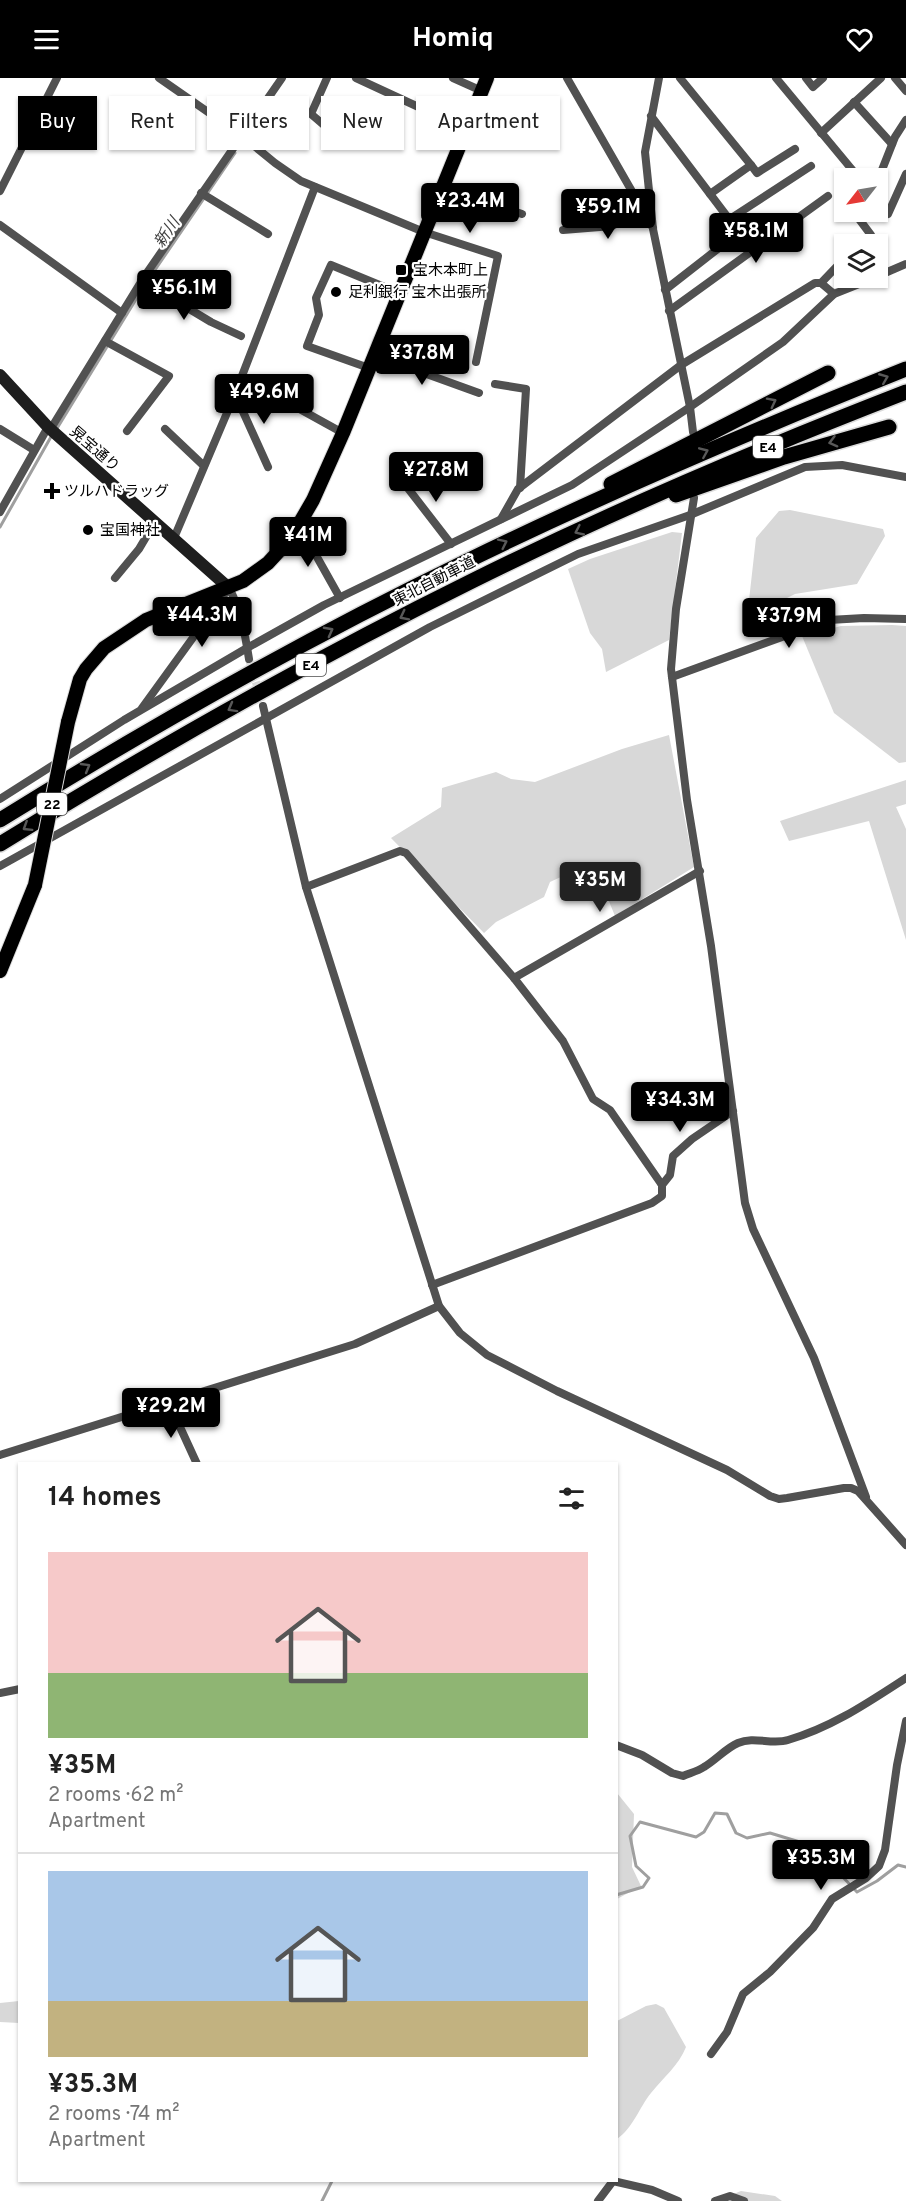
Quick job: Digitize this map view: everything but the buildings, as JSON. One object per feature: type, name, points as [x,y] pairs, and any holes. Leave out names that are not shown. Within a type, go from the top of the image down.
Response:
[{"type":"highway","name":"東北自動車道","points":[[0,820],[170,718],[420,585],[536,528],[747,434],[906,369]]},
{"type":"highway","points":[[536,528],[616,481],[828,373]]},
{"type":"highway","name":"東北自動車道","points":[[0,844],[151,753],[286,678],[472,581],[633,506],[813,428],[906,392]]},
{"type":"highway","points":[[633,506],[691,491],[784,457],[889,427]]},
{"type":"main road","name":"22","points":[[0,971],[35,885],[68,722],[80,680],[86,669],[104,648],[146,620],[243,581],[280,552],[313,500],[343,433],[457,150]]},
{"type":"street","points":[[0,190],[57,78]]},
{"type":"street","points":[[159,78],[207,111]]},
{"type":"street","points":[[269,96],[282,78]]},
{"type":"street","points":[[321,123],[311,114],[327,78]]},
{"type":"street","points":[[356,78],[368,80],[416,104]]},
{"type":"street","points":[[453,78],[485,84]]},
{"type":"street","points":[[567,78],[653,229]]},
{"type":"street","points":[[659,78],[645,152],[653,229],[690,407],[693,432]]},
{"type":"street","points":[[680,78],[757,173],[795,149]]},
{"type":"street","points":[[776,78],[851,168]]},
{"type":"street","points":[[806,78],[813,87],[823,78]]},
{"type":"street","points":[[821,133],[881,78]]},
{"type":"street","points":[[895,78],[906,91]]},
{"type":"street","points":[[854,102],[892,144]]},
{"type":"street","points":[[651,116],[729,219]]},
{"type":"street","points":[[883,168],[892,144],[906,120]]},
{"type":"street","points":[[0,512],[3,499],[105,341],[141,280],[231,150]]},
{"type":"street","points":[[260,150],[301,181],[424,232],[498,256],[476,362]]},
{"type":"street","points":[[710,194],[751,165]]},
{"type":"street","points":[[665,290],[724,244],[719,226],[811,166]]},
{"type":"street","points":[[888,214],[906,174]]},
{"type":"street","points":[[174,538],[235,394],[315,187]]},
{"type":"street","points":[[442,187],[522,214]]},
{"type":"street","points":[[201,193],[268,234]]},
{"type":"street","points":[[669,311],[828,196]]},
{"type":"street","points":[[562,230],[612,226],[641,210]]},
{"type":"street","points":[[0,225],[122,313]]},
{"type":"street","points":[[888,272],[906,264]]},
{"type":"street","points":[[369,368],[307,346],[319,315],[316,298],[331,265],[399,293]]},
{"type":"street","points":[[821,283],[834,269]]},
{"type":"street","points":[[141,280],[211,322],[241,336]]},
{"type":"street","points":[[501,520],[520,488],[681,364],[815,283],[821,283],[834,294]]},
{"type":"street","points":[[0,799],[140,711],[247,648],[340,598],[572,484],[690,407],[783,342],[834,294],[849,288]]},
{"type":"street","points":[[105,341],[169,376],[127,431]]},
{"type":"street","points":[[374,355],[479,393]]},
{"type":"street","name":"晃宝通り","points":[[0,375],[49,429],[229,588]]},
{"type":"street","points":[[495,384],[526,389],[520,488]]},
{"type":"street","points":[[267,391],[343,433]]},
{"type":"street","points":[[235,394],[268,467]]},
{"type":"street","points":[[0,429],[34,450]]},
{"type":"street","points":[[165,429],[204,466]]},
{"type":"street","points":[[0,867],[430,627],[578,554],[690,515],[805,466],[842,465],[906,477]]},
{"type":"street","points":[[400,478],[451,544]]},
{"type":"street","points":[[694,498],[676,609],[672,677],[687,800],[700,871],[744,1203],[753,1229],[814,1358],[867,1500]]},
{"type":"street","points":[[115,578],[139,549],[155,522]]},
{"type":"street","points":[[299,525],[340,598]]},
{"type":"street","points":[[140,711],[229,588],[235,599],[247,637],[249,659]]},
{"type":"street","points":[[672,677],[830,620],[864,618],[906,620]]},
{"type":"street","points":[[263,706],[306,887],[439,1306],[460,1333],[487,1355],[557,1391],[727,1470],[770,1496],[779,1499],[851,1488],[867,1500],[906,1545]]},
{"type":"street","points":[[306,887],[400,851],[406,853],[514,978],[563,1041],[593,1099],[610,1110],[662,1185],[662,1196],[652,1203],[432,1285]]},
{"type":"street","points":[[514,978],[700,871]]},
{"type":"street","points":[[662,1185],[670,1175],[673,1156],[692,1139],[733,1111]]},
{"type":"street","points":[[0,1455],[355,1344],[439,1306]]},
{"type":"street","points":[[169,1403],[196,1462]]},
{"type":"street","points":[[618,1746],[642,1755],[672,1773],[683,1776],[703,1768],[736,1744],[749,1740],[786,1741],[820,1729],[870,1702],[906,1678]]},
{"type":"street","points":[[0,1693],[18,1689]]},
{"type":"street","points":[[711,2054],[727,2032],[743,1994],[770,1972],[813,1928],[832,1899],[866,1878],[879,1866],[885,1850],[897,1765],[906,1721]]},
{"type":"street","points":[[598,2201],[613,2182]]},
{"type":"street","points":[[618,2182],[652,2190],[678,2201]]},
{"type":"street","points":[[715,2201],[730,2196],[744,2201]]},
{"type":"shaded area","points":[[790,510],[883,529],[885,536],[857,584],[795,594],[747,618],[756,538],[779,511]]},
{"type":"shaded area","points":[[672,532],[682,533],[669,640],[606,672],[602,649],[590,633],[568,569],[590,559]]},
{"type":"shaded area","points":[[841,626],[906,626],[906,762],[899,763],[834,713],[802,636]]},
{"type":"shaded area","points":[[669,735],[694,867],[615,916],[593,862],[550,882],[544,897],[496,922],[484,933],[391,838],[441,807],[442,788],[496,772],[511,779],[535,782],[622,749]]},
{"type":"shaded area","points":[[906,780],[906,804],[896,807],[906,829],[906,940],[869,821],[789,841],[780,821]]},
{"type":"shaded area","points":[[618,1794],[634,1814],[632,1867],[641,1886],[618,1898]]},
{"type":"shaded area","points":[[18,2001],[18,2023],[0,2022],[0,2003]]},
{"type":"shaded area","points":[[656,2004],[664,2008],[686,2047],[675,2066],[656,2087],[636,2117],[618,2138],[618,2020],[646,2006]]},
{"type":"shaded area","points":[[741,2191],[775,2196],[782,2201],[716,2201]]},
{"type":"waterway","name":"新川","points":[[56,430],[146,283],[235,153]]},
{"type":"waterway","name":"新川","points":[[0,527],[52,435]]},
{"type":"waterway","points":[[618,1894],[643,1887],[649,1878],[636,1866],[630,1836],[640,1822],[696,1837],[704,1832],[715,1813],[727,1814],[736,1833],[747,1838],[770,1833],[823,1849],[836,1859],[838,1872],[857,1892],[877,1881],[898,1865],[906,1867]]},
{"type":"waterway","points":[[322,2201],[332,2182]]},
{"type":"tunnel","points":[[249,659],[263,706]]},
{"type":"place","name":"宝木本町上","points":[[401,270]]},
{"type":"place","name":"足利銀行 宝木出張所","points":[[336,292]]},
{"type":"place","name":"ツルハドラッグ","points":[[52,491]]},
{"type":"place","name":"宝国神社","points":[[88,530]]}]
